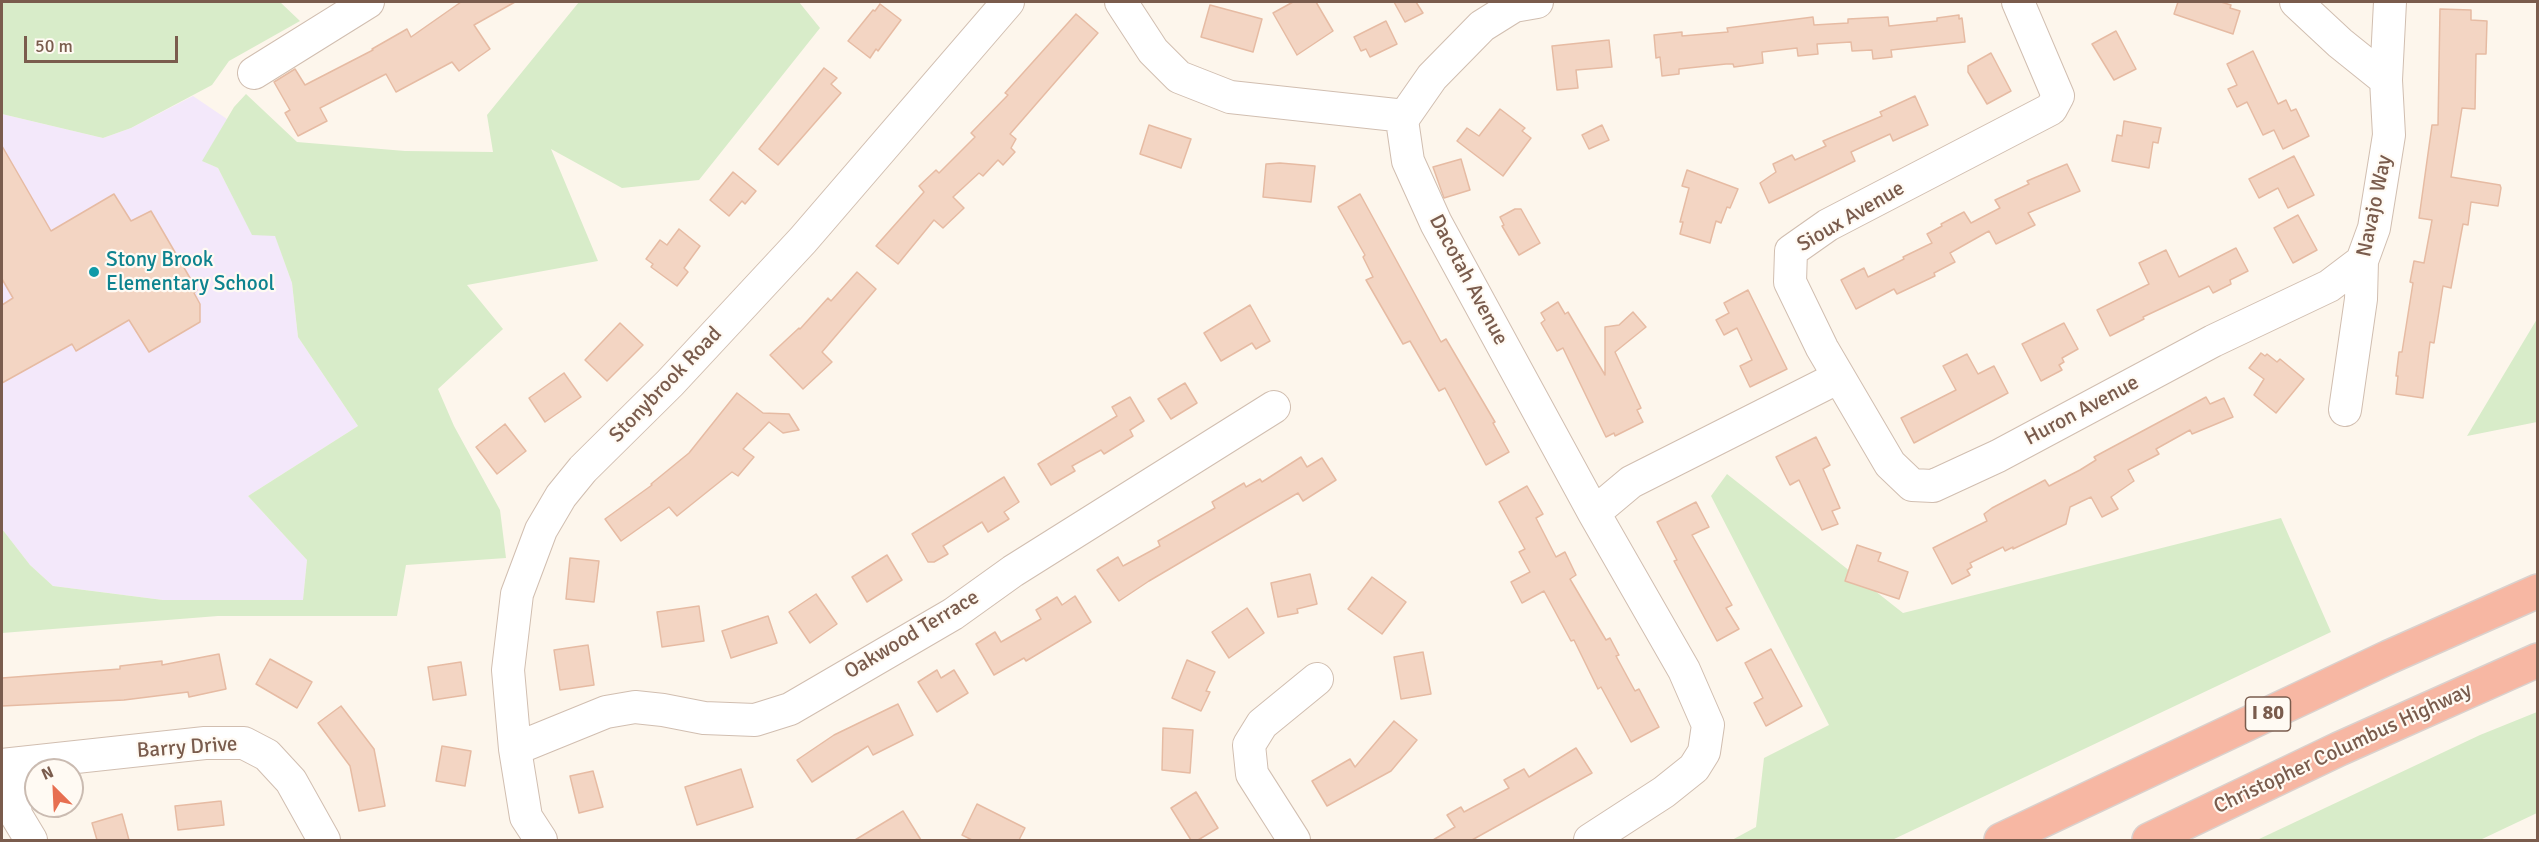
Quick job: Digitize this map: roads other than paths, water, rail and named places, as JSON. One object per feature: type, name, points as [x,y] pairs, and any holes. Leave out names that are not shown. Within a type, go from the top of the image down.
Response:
[{"type":"highway","name":"I 80","points":[[2001,840],[2389,657],[2538,591]]},
{"type":"highway","name":"Christopher Columbus Highway","points":[[2149,840],[2338,749],[2538,660]]},
{"type":"street","points":[[254,73],[369,2]]},
{"type":"street","name":"Stonybrook Road","points":[[541,840],[526,817],[515,749],[508,670],[518,594],[541,531],[561,496],[583,469],[670,383],[803,240],[1008,2]]},
{"type":"street","points":[[1121,2],[1153,51],[1179,77],[1230,97],[1405,116],[1440,68],[1482,26],[1521,3]]},
{"type":"street","name":"Sioux Avenue","points":[[1839,377],[1822,348],[1790,282],[1791,252],[1828,225],[2051,109],[2058,96],[2018,2]]},
{"type":"street","points":[[2296,2],[2340,43],[2386,80]]},
{"type":"street","name":"Navajo Way","points":[[2345,410],[2361,299],[2362,261],[2374,228],[2389,135],[2386,80],[2390,2]]},
{"type":"street","name":"Dacotah Avenue","points":[[1405,116],[1402,120],[1408,161],[1436,223],[1594,513],[1684,670],[1708,725],[1704,752],[1694,768],[1664,792],[1590,840]]},
{"type":"street","name":"Huron Avenue","points":[[1839,377],[1890,464],[1912,485],[1933,486],[1998,456],[2213,341],[2329,286],[2362,261]]},
{"type":"street","points":[[1594,513],[1631,482],[1839,377]]},
{"type":"street","name":"Oakwood Terrace","points":[[515,749],[606,712],[635,707],[704,718],[755,720],[790,709],[953,614],[1013,571],[1274,407]]},
{"type":"street","points":[[1294,840],[1252,774],[1249,745],[1262,724],[1317,678]]},
{"type":"street","name":"Barry Drive","points":[[6,765],[205,743],[244,743],[267,755],[291,781],[324,840]]},
{"type":"street","points":[[6,765],[16,814],[31,840]]},
{"type":"place","name":"Stony Brook Elementary School","points":[[94,272]]}]
